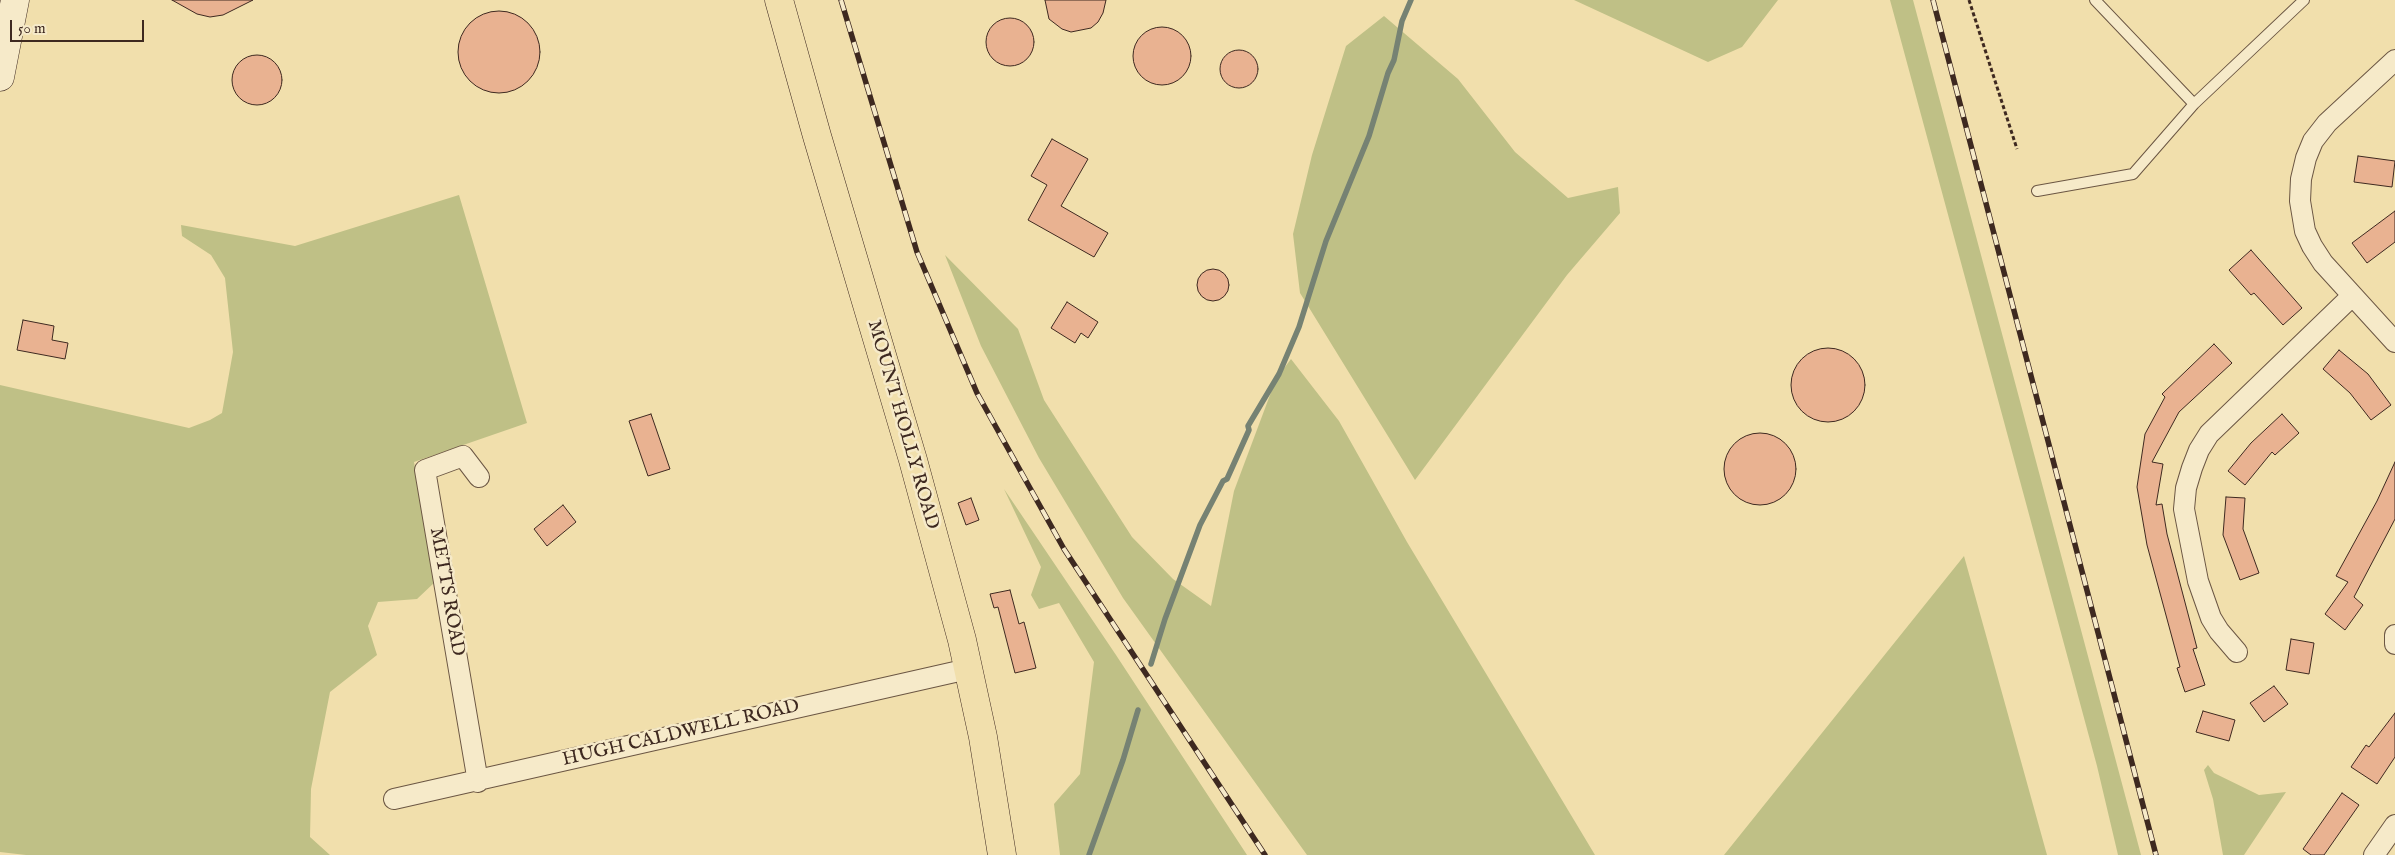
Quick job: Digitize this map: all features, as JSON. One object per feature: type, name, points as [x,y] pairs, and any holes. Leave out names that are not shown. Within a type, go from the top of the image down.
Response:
[{"type":"main road","name":"MOUNT HOLLY ROAD","points":[[779,0],[817,136],[913,460],[968,669],[983,737],[1002,855]]},
{"type":"street","points":[[0,78],[15,0]]},
{"type":"street","points":[[2395,60],[2327,123],[2313,141],[2306,158],[2301,179],[2300,201],[2305,232],[2323,262],[2395,342]]},
{"type":"street","points":[[2237,652],[2219,631],[2211,618],[2198,581],[2184,509],[2186,488],[2192,468],[2199,450],[2209,434],[2352,296]]},
{"type":"street","name":"METTS ROAD","points":[[478,477],[463,456],[425,470],[478,782]]},
{"type":"street","points":[[2395,635],[2395,644]]},
{"type":"street","name":"HUGH CALDWELL ROAD","points":[[394,799],[478,782],[968,669]]},
{"type":"street","points":[[2374,855],[2395,825]]},
{"type":"lane","points":[[2095,0],[2194,104]]},
{"type":"lane","points":[[2037,191],[2133,174],[2194,104],[2304,0]]},
{"type":"path","points":[[1968,0],[2016,149]]},
{"type":"green space","points":[[1574,0],[1778,0],[1742,47],[1708,62]]},
{"type":"green space","points":[[1890,0],[1913,0],[2141,855],[2118,855],[2097,766]]},
{"type":"green space","points":[[1384,16],[1458,79],[1515,152],[1568,198],[1618,187],[1620,213],[1567,275],[1415,480],[1300,293],[1293,234],[1312,155],[1346,46]]},
{"type":"green space","points":[[459,195],[527,423],[414,462],[435,582],[417,599],[378,602],[368,626],[377,655],[330,692],[311,789],[310,837],[330,855],[26,855],[0,852],[0,385],[189,428],[210,420],[222,413],[233,352],[225,278],[211,255],[182,236],[181,225],[295,246]]},
{"type":"green space","points":[[945,255],[1018,329],[1044,400],[1132,537],[1173,579],[1211,606],[1234,491],[1276,379],[1291,359],[1339,421],[1407,542],[1595,855],[1307,855],[1123,598],[1039,458],[981,346]]},
{"type":"green space","points":[[1004,489],[1247,855],[1060,855],[1054,804],[1080,774],[1094,662],[1059,603],[1039,609],[1031,595],[1041,567]]},
{"type":"green space","points":[[1964,556],[2047,855],[1724,855]]},
{"type":"green space","points":[[2208,765],[2214,773],[2259,795],[2286,792],[2244,855],[2223,855],[2213,799],[2204,770]]},
{"type":"building","points":[[172,0],[253,0],[223,15],[210,17],[197,14]]},
{"type":"building","points":[[1045,0],[1106,0],[1103,13],[1098,22],[1091,28],[1071,32],[1062,29],[1049,19]]},
{"type":"building","points":[[491,11],[507,11],[522,18],[533,29],[540,44],[537,68],[528,81],[507,93],[491,93],[476,86],[465,75],[458,60],[458,44],[465,29],[476,18]]},
{"type":"building","points":[[1010,18],[1019,20],[1027,25],[1032,33],[1034,42],[1032,51],[1027,59],[1019,64],[1010,66],[1001,64],[993,59],[988,51],[986,42],[988,33],[993,25],[1001,20]]},
{"type":"building","points":[[1156,27],[1168,27],[1183,35],[1191,50],[1191,62],[1183,77],[1168,85],[1156,85],[1141,77],[1133,62],[1133,50],[1141,35]]},
{"type":"building","points":[[1239,50],[1253,55],[1258,69],[1253,83],[1239,88],[1225,83],[1220,69],[1225,55]]},
{"type":"building","points":[[257,55],[266,57],[277,66],[282,80],[280,89],[271,100],[257,105],[248,103],[237,94],[232,80],[234,71],[243,60]]},
{"type":"building","points":[[1052,139],[1088,159],[1061,206],[1108,233],[1094,257],[1028,220],[1047,185],[1031,176]]},
{"type":"building","points":[[2358,156],[2395,161],[2392,187],[2354,182]]},
{"type":"building","points":[[2395,211],[2395,242],[2367,263],[2352,243]]},
{"type":"building","points":[[2251,250],[2302,308],[2283,325],[2254,293],[2251,295],[2229,270]]},
{"type":"building","points":[[1213,269],[1219,270],[1224,274],[1228,279],[1228,291],[1224,296],[1219,300],[1213,301],[1207,300],[1202,296],[1198,291],[1197,285],[1198,279],[1202,274],[1207,270]]},
{"type":"building","points":[[1067,302],[1098,322],[1088,338],[1081,333],[1075,343],[1051,328]]},
{"type":"building","points":[[23,320],[54,326],[52,340],[68,343],[65,359],[17,350]]},
{"type":"building","points":[[2214,344],[2232,363],[2179,412],[2152,462],[2163,464],[2156,505],[2162,504],[2167,534],[2197,648],[2193,649],[2205,685],[2185,692],[2177,668],[2180,667],[2147,545],[2137,487],[2145,434],[2165,397],[2162,394]]},
{"type":"building","points":[[1821,348],[1835,348],[1849,354],[1859,364],[1865,378],[1865,392],[1859,406],[1849,416],[1835,422],[1821,422],[1807,416],[1797,406],[1791,392],[1791,378],[1797,364],[1807,354]]},
{"type":"building","points":[[2339,350],[2368,374],[2391,405],[2371,420],[2350,393],[2323,369]]},
{"type":"building","points":[[651,414],[670,469],[648,476],[629,421]]},
{"type":"building","points":[[2282,414],[2299,433],[2275,455],[2272,452],[2245,485],[2228,471],[2251,443]]},
{"type":"building","points":[[1767,433],[1786,443],[1794,455],[1796,469],[1794,483],[1786,495],[1774,503],[1753,505],[1734,495],[1726,483],[1724,462],[1734,443],[1746,435]]},
{"type":"building","points":[[2395,462],[2395,519],[2354,597],[2363,605],[2345,630],[2325,614],[2348,582],[2336,576],[2377,501]]},
{"type":"building","points":[[2226,497],[2245,498],[2243,529],[2259,573],[2240,580],[2223,535]]},
{"type":"building","points":[[971,498],[979,520],[966,525],[958,503]]},
{"type":"building","points":[[563,505],[576,522],[547,546],[534,529]]},
{"type":"building","points":[[1010,590],[1019,624],[1024,622],[1036,668],[1015,673],[998,607],[994,608],[990,594]]},
{"type":"building","points":[[2291,639],[2314,643],[2309,674],[2286,670]]},
{"type":"building","points":[[2274,686],[2288,704],[2264,722],[2250,703]]},
{"type":"building","points":[[2203,711],[2235,720],[2229,741],[2196,732]]},
{"type":"building","points":[[2395,713],[2395,757],[2377,784],[2351,767],[2366,745],[2369,747]]},
{"type":"building","points":[[2342,793],[2359,805],[2324,855],[2311,855],[2303,849]]},
{"type":"waterway","points":[[1151,664],[1165,619],[1200,525],[1223,481],[1227,479],[1249,430],[1248,426],[1279,374],[1299,327],[1326,241],[1369,136],[1388,73],[1394,60],[1402,21],[1411,0]]},
{"type":"waterway","points":[[1089,855],[1123,760],[1138,710]]},
{"type":"railway","points":[[841,0],[917,252],[977,393],[1064,549],[1265,855]]},
{"type":"railway","points":[[1933,0],[2156,855]]}]
